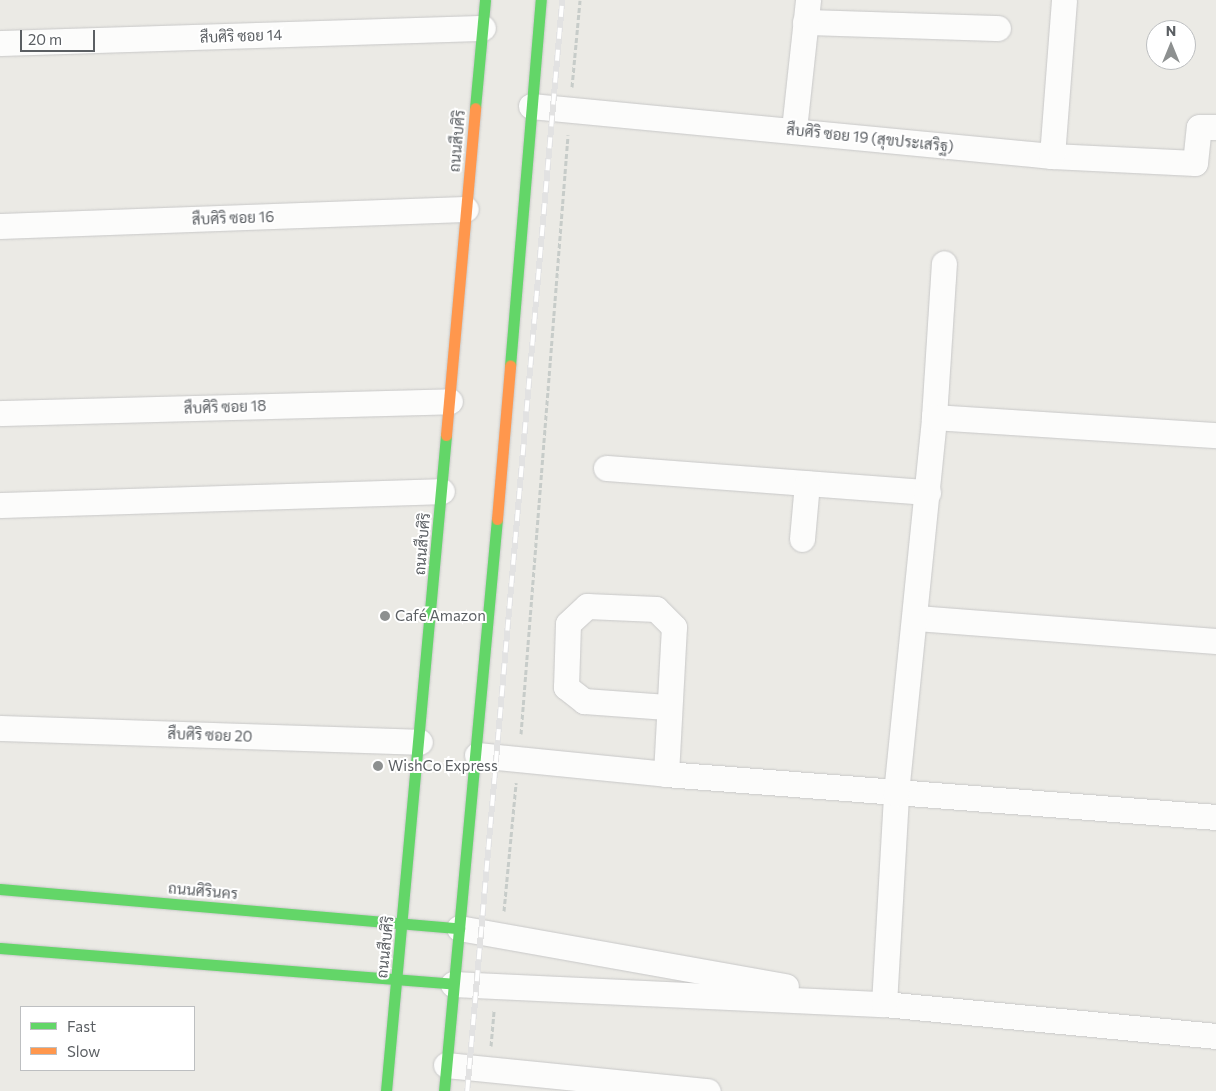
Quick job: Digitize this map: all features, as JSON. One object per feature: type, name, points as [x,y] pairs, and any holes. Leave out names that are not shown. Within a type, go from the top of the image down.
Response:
[{"type":"street","name":"ถนนสืบศิริ","points":[[386,1091],[420,742],[485,0]]},
{"type":"street","points":[[444,1091],[453,984],[477,756],[541,0]]},
{"type":"street","points":[[1052,156],[1064,0]]},
{"type":"street","points":[[794,129],[806,11],[998,28]]},
{"type":"street","name":"สืบศิริ ซอย 14","points":[[0,43],[483,28]]},
{"type":"street","name":"สืบศิริ ซอย 19 (สุขประเสริฐ)","points":[[531,106],[794,129],[1052,156],[1195,163],[1199,127],[1216,127]]},
{"type":"street","name":"สืบศิริ ซอย 16","points":[[0,226],[466,209]]},
{"type":"street","points":[[884,1004],[896,793],[928,492],[944,263]]},
{"type":"street","name":"สืบศิริ ซอย 18","points":[[0,414],[450,400]]},
{"type":"street","points":[[934,417],[1216,435]]},
{"type":"street","points":[[606,468],[928,492]]},
{"type":"street","points":[[802,539],[806,483]]},
{"type":"street","points":[[0,505],[442,490]]},
{"type":"street","points":[[666,774],[667,707],[674,627],[656,609],[587,606],[568,624],[566,687],[584,701],[667,707]]},
{"type":"street","points":[[916,618],[1216,641]]},
{"type":"street","name":"สืบศิริ ซอย 20","points":[[0,728],[420,742]]},
{"type":"street","points":[[477,756],[896,793],[1216,816]]},
{"type":"street","name":"ถนนศิรินคร","points":[[0,889],[459,928]]},
{"type":"street","points":[[459,928],[884,1004]]},
{"type":"street","points":[[0,948],[453,984],[884,1004],[1216,1036]]},
{"type":"street","points":[[446,1065],[708,1091]]},
{"type":"path","points":[[501,936],[519,760],[580,0]]},
{"type":"path","points":[[489,1069],[496,986]]},
{"type":"railway","points":[[467,1091],[562,0]]},
{"type":"traffic: fast","points":[[475,108],[485,0]]},
{"type":"traffic: fast","points":[[510,366],[541,0]]},
{"type":"traffic: fast","points":[[386,1091],[446,435]]},
{"type":"traffic: fast","points":[[444,1091],[497,519]]},
{"type":"traffic: fast","points":[[0,889],[459,928]]},
{"type":"traffic: fast","points":[[0,948],[453,984]]},
{"type":"traffic: slow","points":[[446,435],[475,108]]},
{"type":"traffic: slow","points":[[497,519],[510,366]]},
{"type":"place","name":"Café Amazon","points":[[385,616]]},
{"type":"place","name":"WishCo Express","points":[[378,766]]}]
